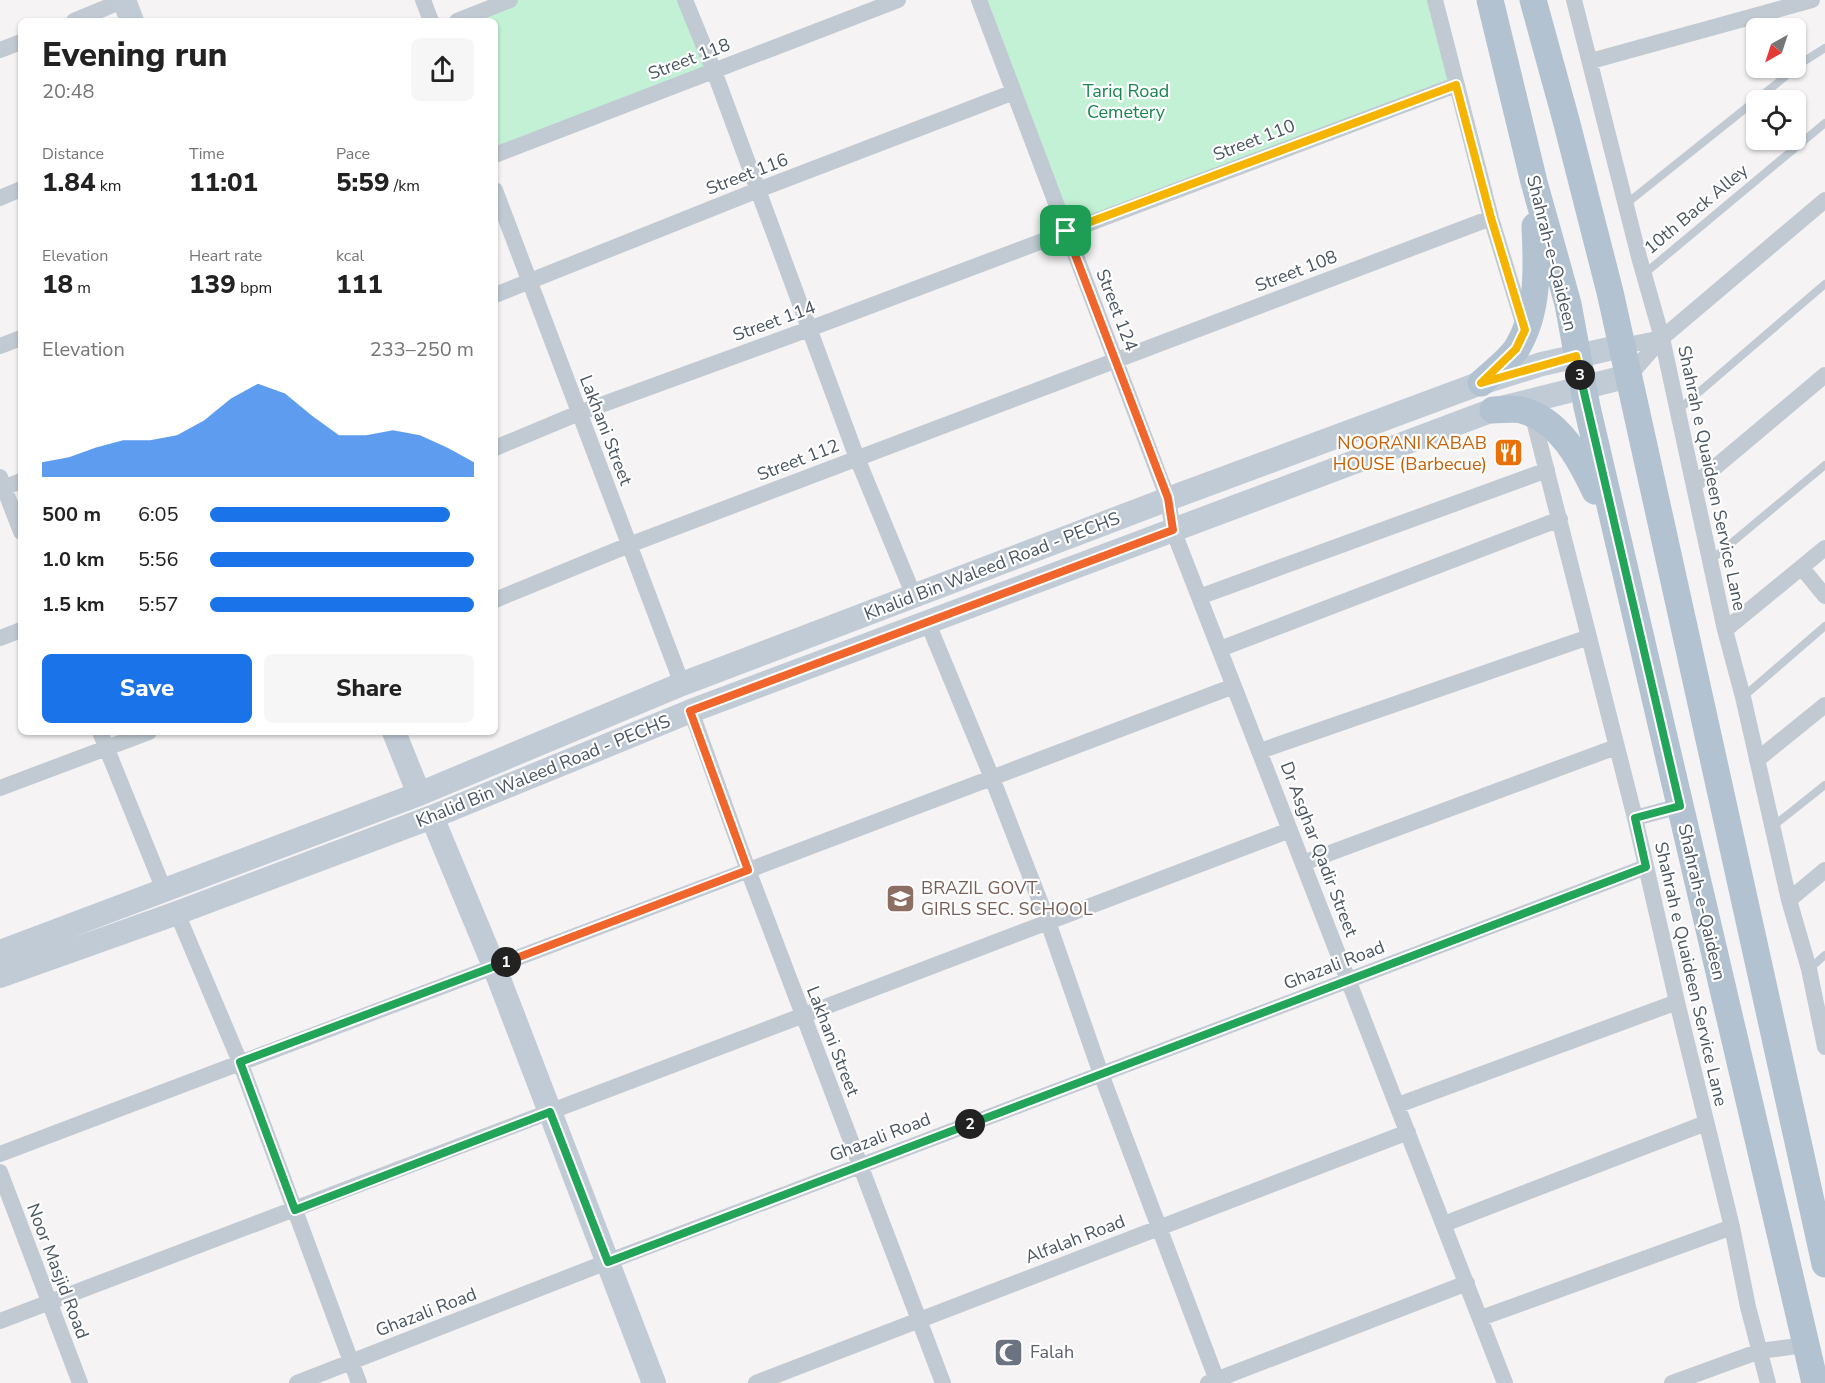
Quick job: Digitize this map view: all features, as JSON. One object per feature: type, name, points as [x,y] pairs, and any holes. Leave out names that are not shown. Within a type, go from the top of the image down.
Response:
[{"type":"main road","points":[[124,0],[131,18]]},
{"type":"main road","name":"Shahrah-e-Qaideen","points":[[1490,0],[1534,182],[1568,304],[1582,387],[1815,1383]]},
{"type":"main road","points":[[1533,0],[1566,120],[1629,376],[1825,1264]]},
{"type":"main road","points":[[1481,383],[1516,349],[1532,307],[1536,284],[1534,182]]},
{"type":"main road","name":"Khalid Bin Waleed Road - PECHS","points":[[0,952],[420,794],[682,684],[1168,498],[1481,383],[1576,356],[1622,346]]},
{"type":"main road","name":"Khalid Bin Waleed Road - PECHS","points":[[0,976],[432,818],[690,711],[1493,410],[1629,376]]},
{"type":"main road","points":[[1493,410],[1519,410],[1532,413],[1547,422],[1579,457],[1606,515],[1634,605]]},
{"type":"main road","points":[[395,735],[420,794]]},
{"type":"main road","points":[[432,818],[494,966],[654,1383]]},
{"type":"street","points":[[81,18],[124,0]]},
{"type":"street","points":[[423,0],[430,18]]},
{"type":"street","points":[[465,18],[510,0]]},
{"type":"street","points":[[685,0],[714,71],[857,458],[914,596]]},
{"type":"street","name":"Street 118","points":[[498,154],[898,0]]},
{"type":"street","name":"Street 124","points":[[979,0],[1168,498],[1173,530]]},
{"type":"street","points":[[1435,0],[1491,218],[1525,330]]},
{"type":"street","name":"Shahrah e Quaideen Service Lane","points":[[1575,0],[1643,274],[1662,338],[1725,630],[1743,697],[1790,900],[1809,969],[1825,1046]]},
{"type":"street","points":[[1591,61],[1812,0]]},
{"type":"street","points":[[0,50],[18,43]]},
{"type":"street","name":"Street 110","points":[[1066,231],[1456,85]]},
{"type":"street","name":"Street 116","points":[[498,294],[758,190],[1014,92]]},
{"type":"street","points":[[0,198],[18,190]]},
{"type":"street","name":"Lakhani Street","points":[[498,198],[682,684]]},
{"type":"street","points":[[1629,376],[1662,338],[1825,200]]},
{"type":"street","name":"Street 108","points":[[1115,359],[1491,218]]},
{"type":"street","name":"Street 114","points":[[498,447],[579,413],[809,329],[1066,231]]},
{"type":"street","points":[[1622,346],[1662,338]]},
{"type":"street","points":[[0,346],[18,339]]},
{"type":"street","name":"Street 112","points":[[498,599],[629,545],[1115,359]]},
{"type":"street","points":[[1694,485],[1825,375]]},
{"type":"street","name":"Shahrah e Quaideen Service Lane","points":[[1532,413],[1635,818],[1732,1227],[1748,1307],[1768,1383]]},
{"type":"street","points":[[1199,597],[1547,470]]},
{"type":"street","points":[[18,482],[1,485],[18,525]]},
{"type":"street","points":[[1220,649],[1560,519]]},
{"type":"street","name":"Dr Asghar Qadir Street","points":[[1173,530],[1505,1383]]},
{"type":"street","points":[[1725,630],[1825,548]]},
{"type":"street","points":[[1802,567],[1825,596]]},
{"type":"street","points":[[927,621],[1048,922],[1214,1382],[1467,1283]]},
{"type":"street","points":[[0,638],[18,631]]},
{"type":"street","points":[[1260,751],[1589,637]]},
{"type":"street","points":[[0,1154],[1234,686]]},
{"type":"street","points":[[1757,760],[1825,705]]},
{"type":"street","name":"Lakhani Street","points":[[690,711],[943,1383]]},
{"type":"street","points":[[0,788],[103,740],[132,735]]},
{"type":"street","points":[[103,740],[164,890]]},
{"type":"street","points":[[1303,863],[1616,747]]},
{"type":"street","points":[[1635,818],[1680,806]]},
{"type":"street","points":[[0,1321],[1290,830]]},
{"type":"street","name":"Ghazali Road","points":[[297,1383],[608,1262],[1646,867]]},
{"type":"street","points":[[1790,900],[1825,870]]},
{"type":"street","points":[[177,913],[240,1062],[360,1383]]},
{"type":"street","points":[[1398,1106],[1677,1002]]},
{"type":"street","points":[[1444,1224],[1706,1123]]},
{"type":"street","name":"Alfalah Road","points":[[756,1383],[1408,1132]]},
{"type":"street","name":"Noor Masjid Road","points":[[0,1172],[80,1383]]},
{"type":"street","points":[[1481,1318],[1732,1227]]},
{"type":"street","points":[[1672,1383],[1760,1351],[1805,1345]]},
{"type":"lane","points":[[1626,204],[1806,60],[1825,48]]},
{"type":"lane","name":"10th Back Alley","points":[[1643,274],[1825,123]]},
{"type":"lane","points":[[1676,411],[1825,284]]},
{"type":"lane","points":[[1711,560],[1825,465]]},
{"type":"lane","points":[[1743,697],[1825,626]]},
{"type":"lane","points":[[1773,827],[1825,785]]},
{"type":"lane","points":[[1809,969],[1825,955]]},
{"type":"green space","points":[[510,0],[685,0],[714,71],[498,154],[498,18],[465,18]]},
{"type":"green space","name":"Tariq Road Cemetery","points":[[979,0],[1435,0],[1456,85],[1066,231]]},
{"type":"place","name":"NOORANI KABAB HOUSE (Barbecue)","points":[[1508,453]]},
{"type":"place","name":"BRAZIL GOVT. GIRLS SEC. SCHOOL","points":[[900,898]]},
{"type":"place","name":"Falah","points":[[1009,1352]]},
{"type":"route","points":[[1456,85],[1491,218],[1525,330],[1516,349],[1481,383],[1576,356],[1680,806],[1635,818],[1646,867],[608,1262],[550,1112],[295,1210],[240,1062],[748,870],[690,711],[1173,530],[1168,498],[1066,231],[1456,85]]}]
